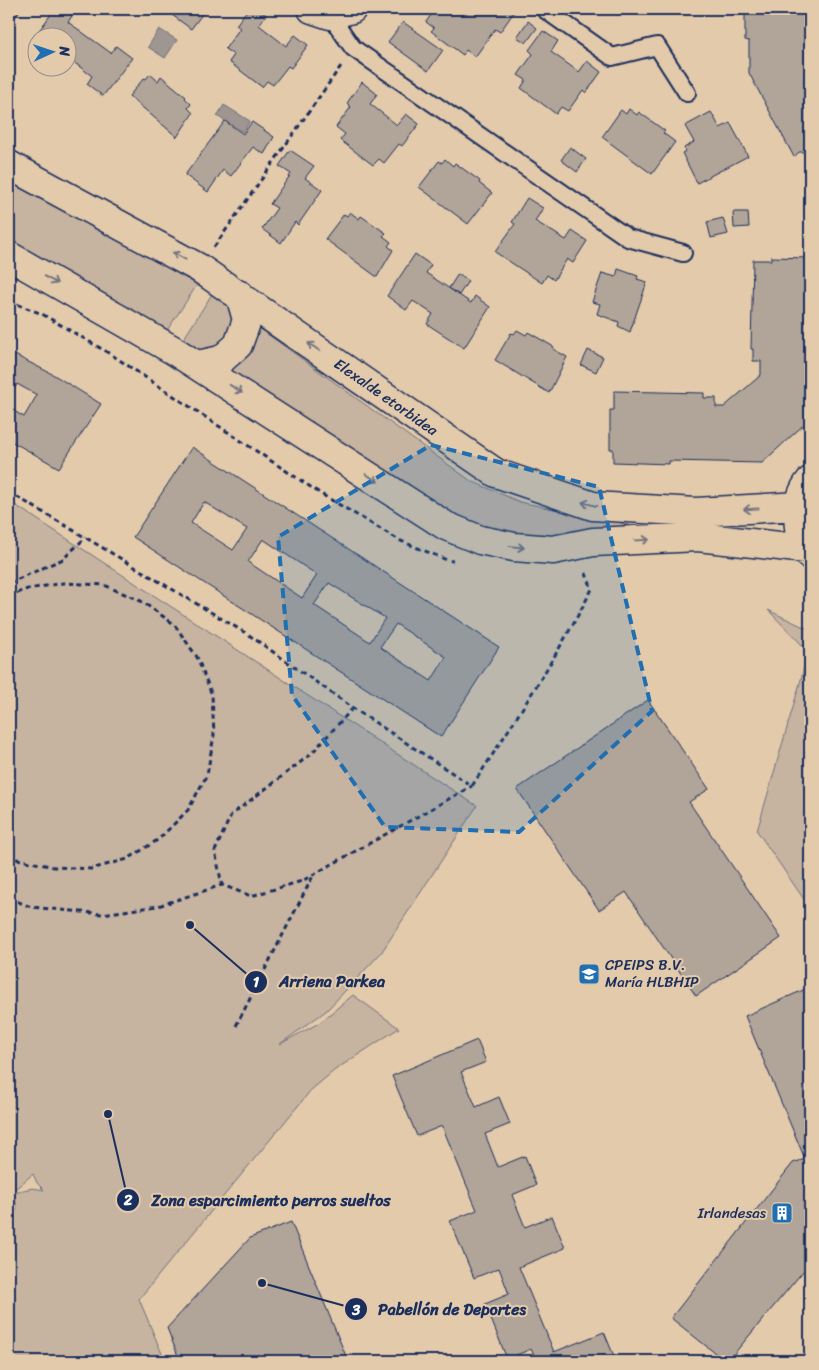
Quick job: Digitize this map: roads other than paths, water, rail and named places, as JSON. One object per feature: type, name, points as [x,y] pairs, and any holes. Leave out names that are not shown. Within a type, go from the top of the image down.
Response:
[{"type":"street","name":"Elexalde etorbidea","points":[[9,165],[199,268],[496,473],[593,506],[696,512],[799,506]]},
{"type":"street","points":[[9,256],[198,365],[446,526],[480,540],[514,547],[588,554],[698,537],[808,552],[799,528],[799,506],[810,481]]},
{"type":"street","points":[[198,365],[221,360],[238,344],[247,320],[240,296]]},
{"type":"lane","points":[[544,9],[612,58],[657,46],[687,93]]},
{"type":"lane","points":[[331,11],[353,48],[628,238],[683,253]]},
{"type":"place","name":"Arriena Parkea","points":[[190,925]]},
{"type":"place","name":"CPEIPS B.V. María HLBHIP","points":[[589,974]]},
{"type":"place","name":"Zona esparcimiento perros sueltos","points":[[108,1114]]},
{"type":"place","name":"Irlandesas","points":[[782,1213]]},
{"type":"place","name":"Pabellón de Deportes","points":[[262,1283]]}]
